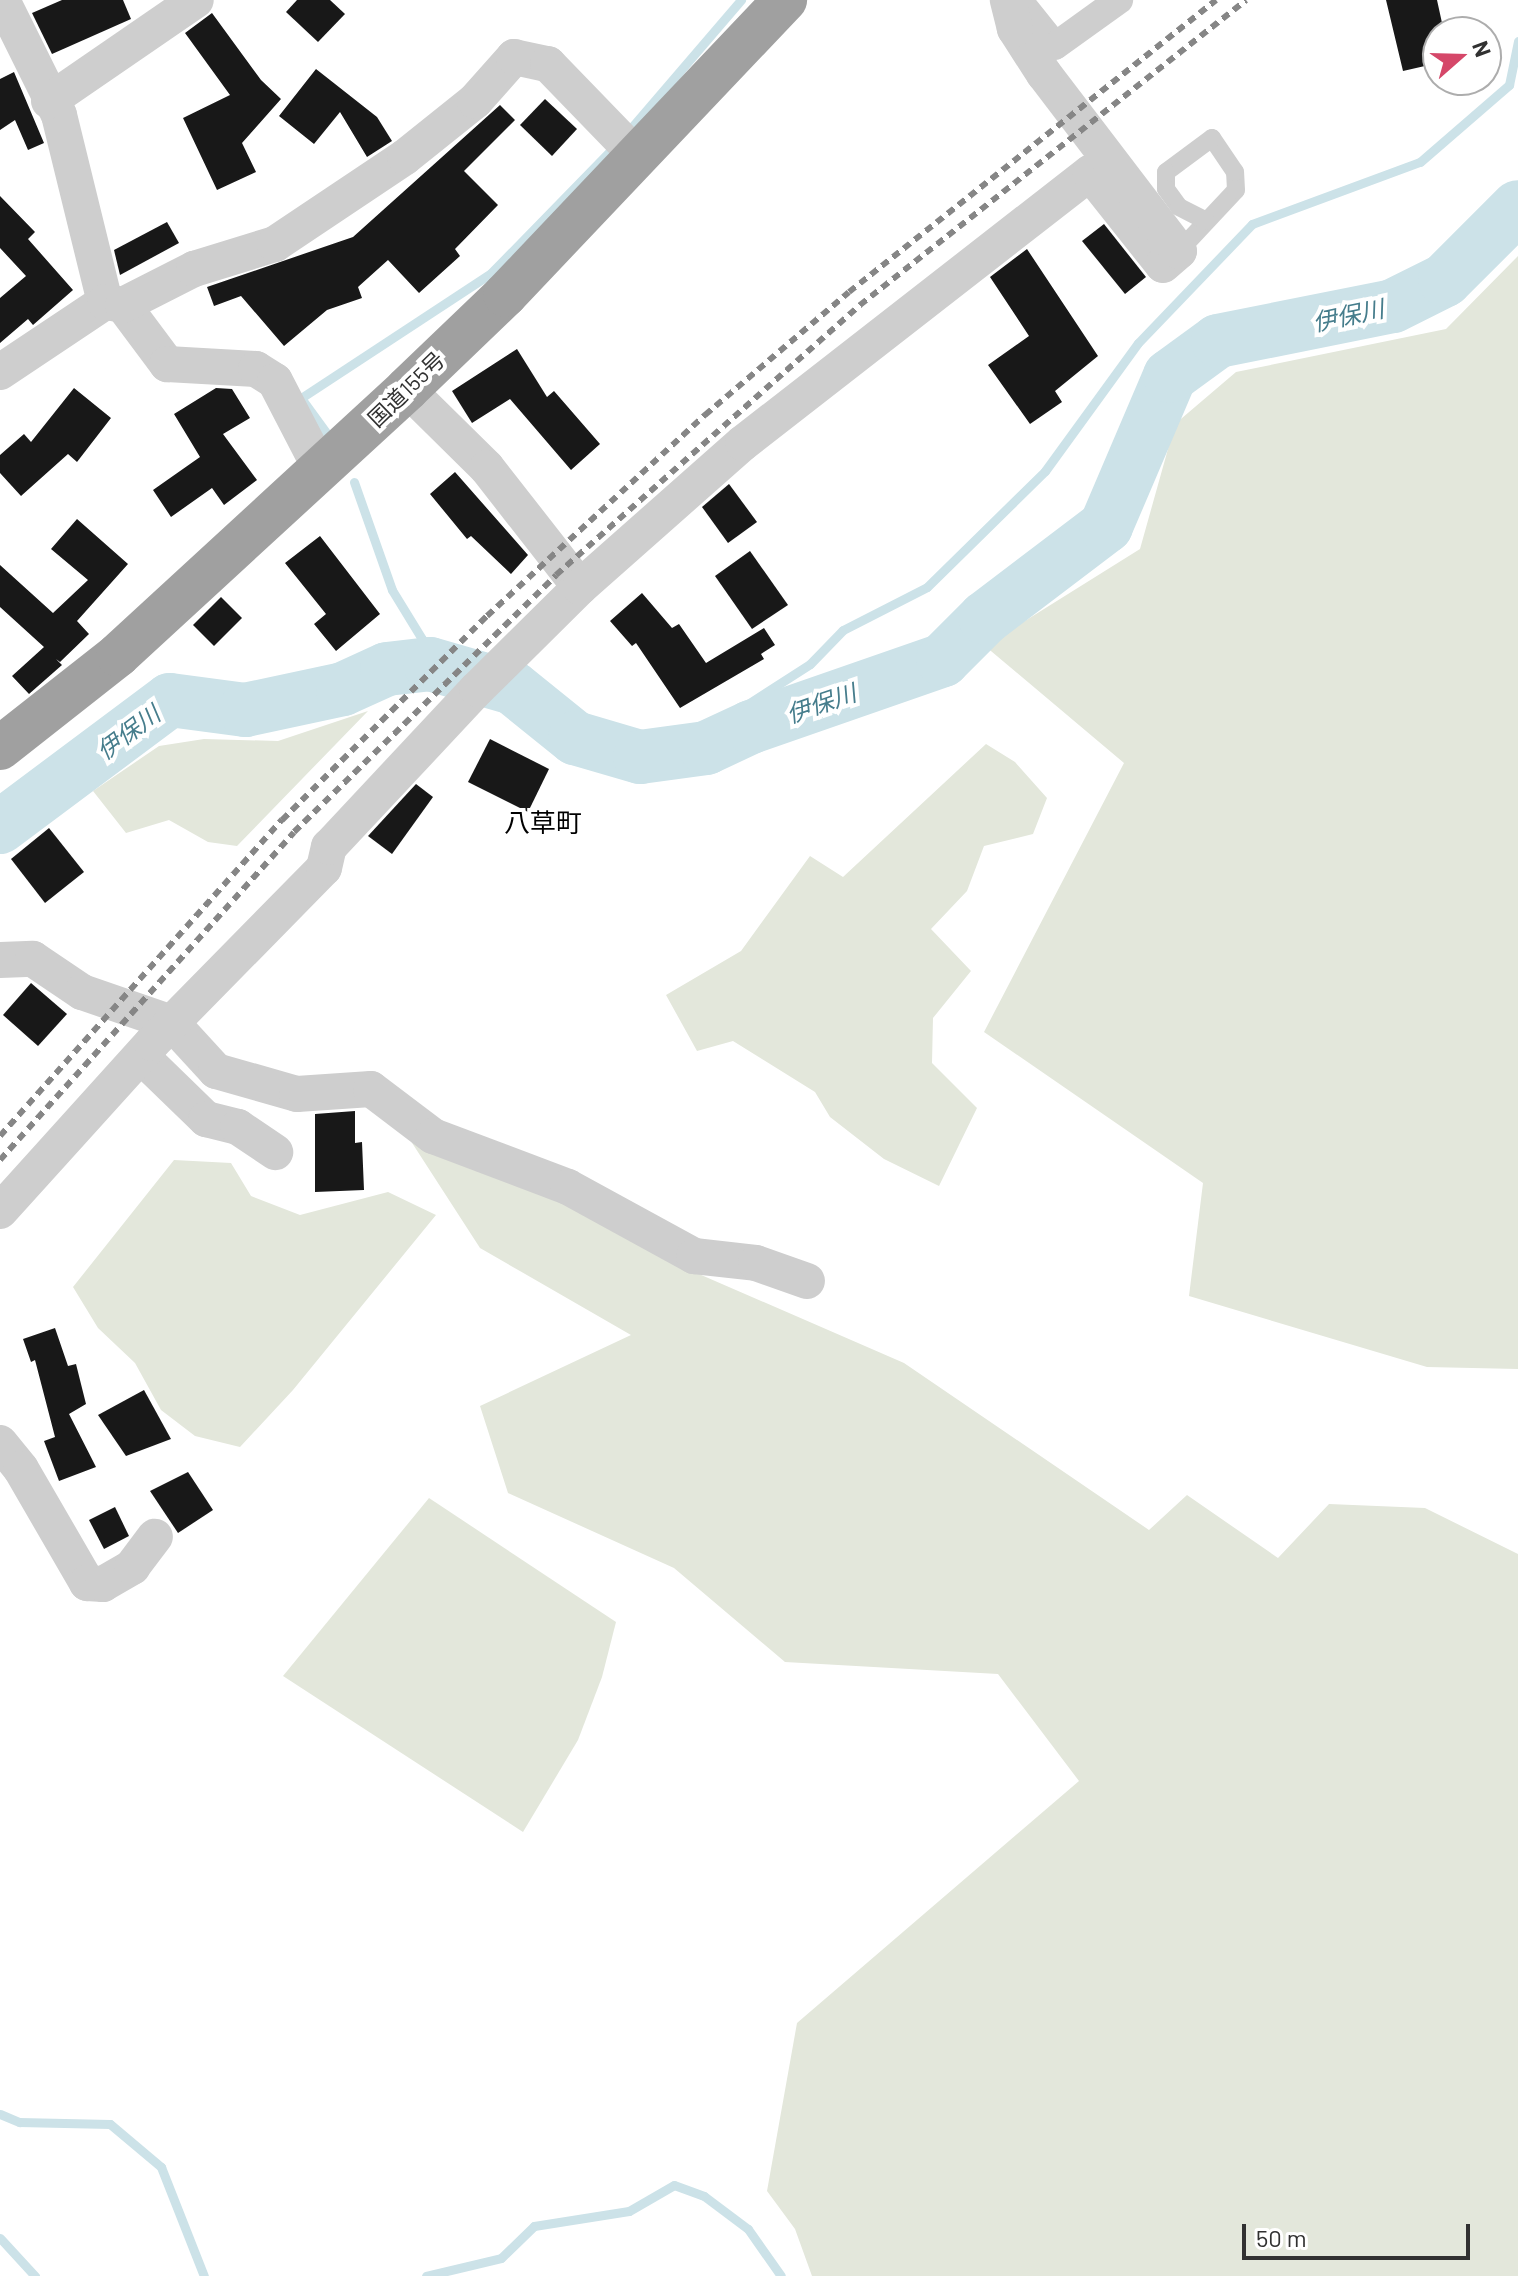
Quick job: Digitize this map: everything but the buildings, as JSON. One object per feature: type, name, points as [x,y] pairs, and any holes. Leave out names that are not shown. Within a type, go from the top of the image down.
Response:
[{"type":"highway","name":"国道155号","points":[[0,748],[118,655],[319,466],[407,389],[624,142],[785,0]]},
{"type":"street","points":[[2,0],[49,101],[59,115],[114,303],[167,364],[256,369],[275,381],[319,466]]},
{"type":"street","points":[[49,101],[196,0]]},
{"type":"street","points":[[1009,0],[1023,6],[1055,46],[1119,0]]},
{"type":"street","points":[[0,1211],[172,1023],[324,868],[329,847],[477,689],[580,587],[743,443],[1090,173],[1163,265],[1179,251],[1044,74],[1015,29],[1009,0]]},
{"type":"street","points":[[0,372],[114,303],[194,269],[275,244],[405,157],[475,101],[514,57],[548,64],[624,142]]},
{"type":"street","points":[[407,389],[487,468],[580,587]]},
{"type":"street","points":[[0,960],[33,959],[82,992],[172,1023],[216,1071],[297,1094],[371,1089],[433,1136],[568,1187],[694,1256],[756,1263],[807,1281]]},
{"type":"street","points":[[141,1056],[206,1119],[238,1127],[275,1152]]},
{"type":"street","points":[[0,1443],[21,1469],[87,1583],[103,1584],[132,1567],[155,1537]]},
{"type":"lane","points":[[1179,251],[1236,190],[1235,172],[1212,138],[1166,172],[1166,189],[1179,207],[1206,221]]},
{"type":"shaded area","points":[[1518,256],[1518,1369],[1427,1367],[1189,1296],[1203,1183],[984,1032],[1124,763],[985,646],[1140,549],[1175,424],[1236,372],[1446,329]]},
{"type":"shaded area","points":[[368,711],[237,846],[208,842],[169,820],[126,833],[93,791],[159,746],[204,739],[278,741]]},
{"type":"shaded area","points":[[986,744],[1015,762],[1047,798],[1033,834],[984,846],[967,891],[931,929],[971,971],[933,1018],[932,1063],[977,1108],[939,1186],[884,1159],[830,1117],[815,1092],[733,1041],[697,1051],[666,995],[741,951],[810,856],[843,877]]},
{"type":"shaded area","points":[[405,1132],[587,1211],[669,1261],[904,1363],[1149,1530],[1187,1495],[1278,1558],[1329,1504],[1425,1508],[1518,1554],[1518,2276],[812,2276],[795,2229],[767,2191],[797,2023],[1079,1781],[998,1674],[785,1662],[674,1568],[508,1493],[480,1406],[631,1335],[480,1248]]},
{"type":"shaded area","points":[[174,1160],[231,1163],[251,1196],[300,1215],[388,1192],[436,1215],[293,1390],[240,1447],[195,1436],[161,1410],[135,1363],[98,1328],[73,1287]]},
{"type":"shaded area","points":[[429,1498],[616,1622],[602,1677],[578,1740],[523,1832],[283,1676]]},
{"type":"waterway","points":[[626,134],[741,0]]},
{"type":"waterway","points":[[740,709],[810,664],[843,630],[927,587],[1045,471],[1138,343],[1252,224],[1420,162],[1509,85],[1518,41]]},
{"type":"waterway","points":[[330,438],[301,398],[491,273],[616,145]]},
{"type":"waterway","name":"伊保川","points":[[0,827],[170,700],[245,710],[343,689],[387,669],[430,664],[513,688],[575,738],[640,757],[706,748],[751,727],[943,660],[985,618],[1106,526],[1170,376],[1218,341],[1393,306],[1445,280],[1518,207]]},
{"type":"waterway","points":[[354,482],[392,590],[422,639],[430,664]]},
{"type":"waterway","points":[[0,2114],[19,2122],[110,2124],[161,2167],[204,2276]]},
{"type":"waterway","points":[[426,2276],[501,2258],[534,2226],[629,2211],[674,2185],[704,2196],[748,2229],[781,2276]]},
{"type":"waterway","points":[[0,2238],[35,2276]]},
{"type":"railway","points":[[0,1136],[282,820],[487,616],[705,415],[849,292],[1216,0]]},
{"type":"railway","points":[[0,1160],[294,832],[556,575],[860,305],[1246,0]]},
{"type":"district","name":"八草町","points":[[543,822]]}]
